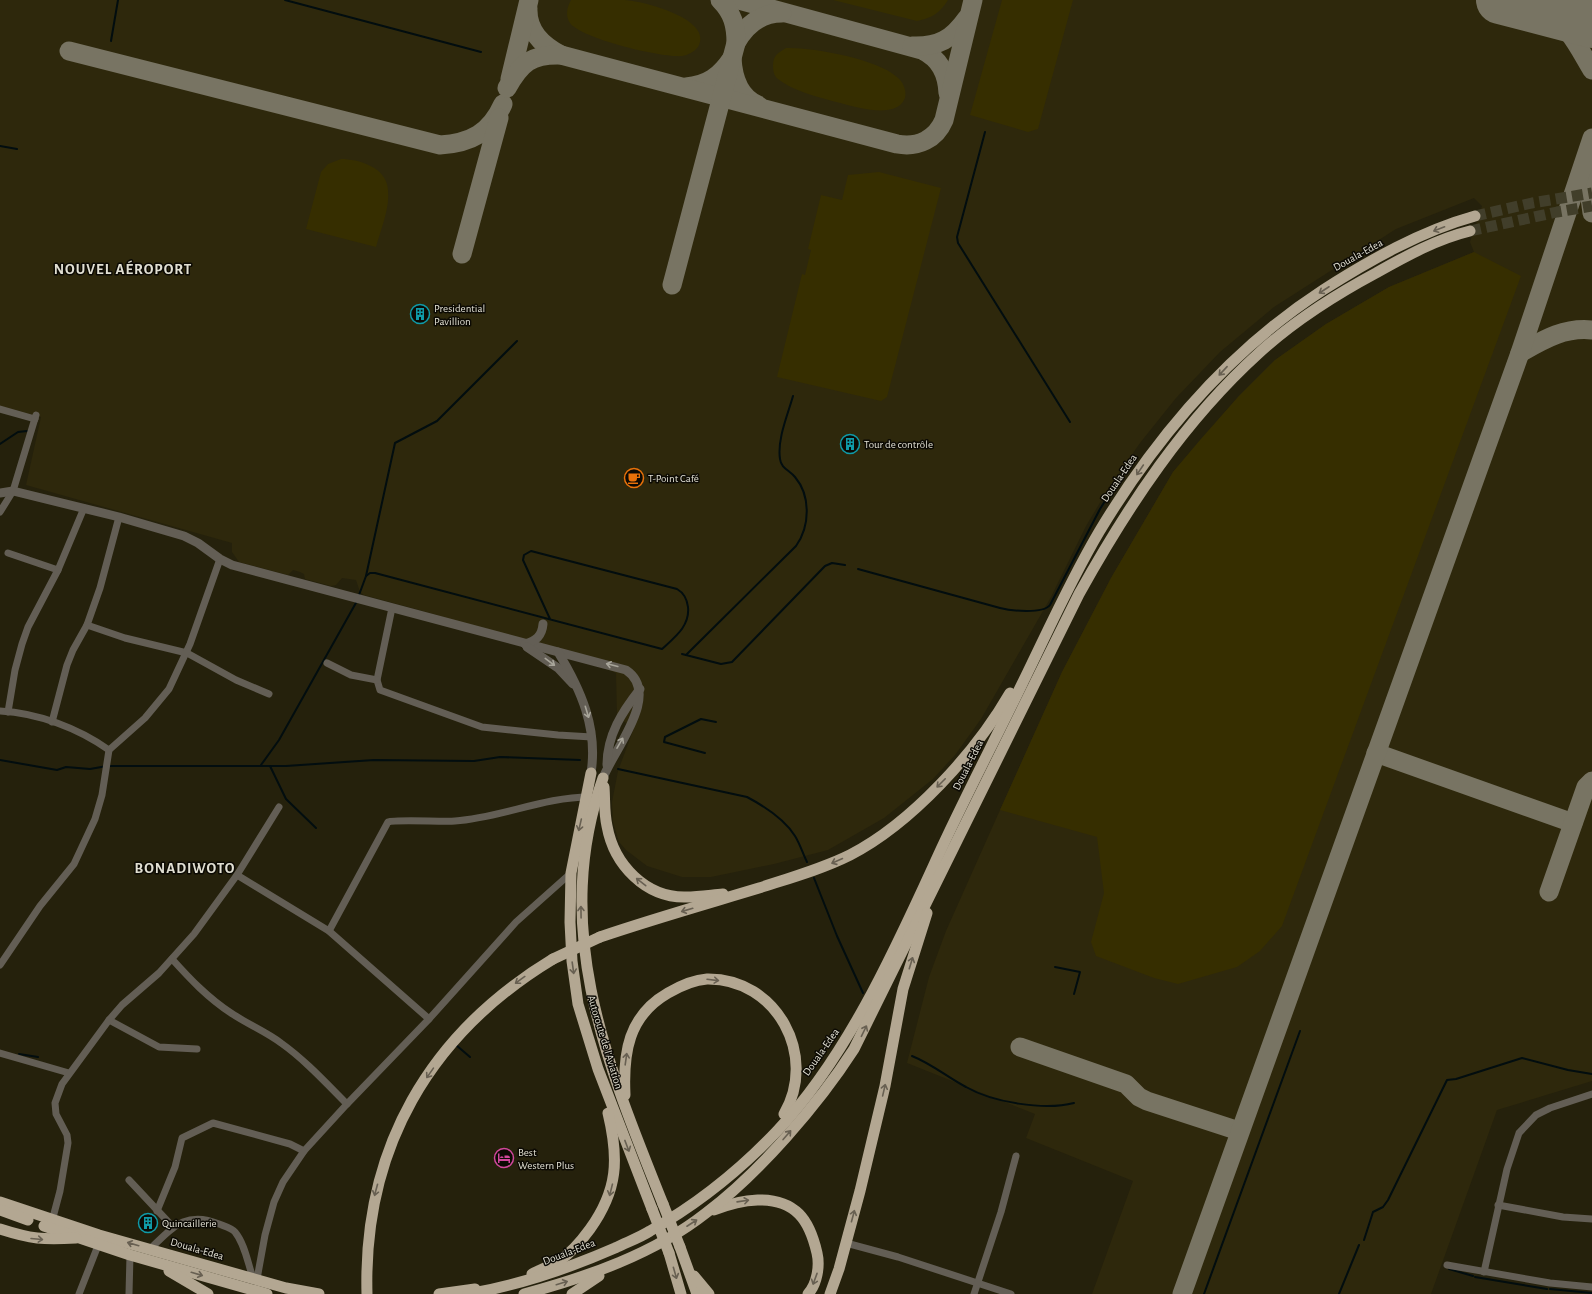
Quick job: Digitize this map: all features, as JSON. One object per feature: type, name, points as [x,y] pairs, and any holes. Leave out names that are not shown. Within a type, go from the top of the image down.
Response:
[{"type":"highway","name":"Douala-Edea","points":[[468,1294],[535,1279],[573,1265],[649,1232],[692,1203],[745,1163],[780,1128],[844,1043],[911,914],[1050,625],[1099,531],[1154,449],[1191,405],[1234,359],[1271,326],[1336,282],[1400,246],[1431,232],[1476,216]]},
{"type":"highway","points":[[572,1294],[706,1214],[745,1179],[784,1139],[842,1068],[863,1032],[1079,594],[1109,540],[1163,460],[1201,413],[1260,352],[1302,319],[1357,283],[1403,258],[1441,241],[1470,231]]},
{"type":"highway","points":[[367,1294],[368,1234],[375,1194],[388,1149],[402,1118],[418,1090],[451,1043],[470,1023],[499,995],[553,959],[600,937],[813,870],[849,855],[868,845],[926,798],[979,741],[997,716],[1050,625]]},
{"type":"highway","name":"Autoroute de l'Aviation","points":[[591,773],[592,797],[583,873],[582,928],[592,999],[626,1112],[690,1271],[697,1294]]},
{"type":"highway","points":[[605,773],[607,827],[611,843],[618,859],[629,873],[645,886],[663,894],[685,897],[746,892]]},
{"type":"highway","name":"Autoroute de l'Aviation","points":[[605,773],[592,797],[571,873],[570,922],[572,961],[578,1004],[598,1069],[669,1253],[681,1294]]},
{"type":"highway","points":[[830,1294],[846,1244],[884,1086],[903,989],[938,881]]},
{"type":"highway","points":[[626,1112],[624,1073],[626,1056],[636,1023],[648,1007],[684,984],[707,979],[732,983],[751,991],[770,1004],[782,1020],[793,1043],[796,1063],[796,1080],[791,1103],[776,1127],[745,1163]]},
{"type":"highway","points":[[439,1294],[500,1284],[531,1274],[561,1260],[584,1238],[609,1196],[614,1176],[614,1137],[598,1069]]},
{"type":"highway","points":[[706,1214],[737,1202],[757,1200],[775,1202],[799,1214],[808,1227],[819,1259],[817,1275],[808,1294]]},
{"type":"highway","name":"Douala-Edea","points":[[0,1202],[52,1220],[150,1249],[286,1288],[319,1294]]},
{"type":"highway","points":[[0,1210],[130,1255],[267,1294]]},
{"type":"highway","points":[[0,1229],[41,1240],[82,1238]]},
{"type":"highway","points":[[524,1294],[581,1278],[632,1257]]},
{"type":"highway","points":[[157,1263],[208,1294]]},
{"type":"highway","points":[[690,1271],[709,1294]]},
{"type":"street","points":[[0,409],[35,417],[13,491],[0,512]]},
{"type":"street","points":[[0,493],[13,491],[120,517],[184,536],[198,543],[220,559],[246,569],[626,670],[634,678],[640,689],[626,708],[615,727],[608,749],[605,773]]},
{"type":"street","points":[[8,712],[15,670],[28,627],[58,570],[84,508]]},
{"type":"street","points":[[52,722],[67,665],[86,626],[100,588],[120,517]]},
{"type":"street","points":[[8,553],[58,570]]},
{"type":"street","points":[[0,965],[40,906],[74,864],[95,819],[102,795],[106,761],[109,750],[145,718],[160,702],[169,689],[187,653],[220,559]]},
{"type":"street","points":[[392,608],[377,680],[380,690],[482,727],[592,737]]},
{"type":"street","points":[[521,643],[540,636],[542,633],[543,624]]},
{"type":"street","points":[[86,626],[124,638],[187,653],[247,686],[269,694]]},
{"type":"street","points":[[521,643],[558,668],[581,694]]},
{"type":"street","name":"Autoroute de l'Aviation","points":[[558,652],[581,694],[587,710],[592,737],[593,759],[591,773]]},
{"type":"street","points":[[327,663],[351,675],[377,680]]},
{"type":"street","name":"Autoroute de l'Aviation","points":[[605,773],[633,720],[640,701],[640,689]]},
{"type":"street","points":[[0,711],[52,722],[79,732],[109,750]]},
{"type":"street","points":[[329,931],[388,822],[478,819],[531,806],[592,797]]},
{"type":"street","points":[[52,1220],[60,1191],[68,1143],[67,1135],[56,1114],[56,1103],[62,1084],[69,1073],[83,1058],[109,1020],[122,1005],[172,960],[194,934],[237,875],[279,807]]},
{"type":"street","points":[[255,1279],[274,1202],[283,1182],[304,1151],[346,1104],[429,1019],[516,922],[571,873]]},
{"type":"street","points":[[237,875],[329,931],[429,1019]]},
{"type":"street","points":[[172,960],[196,986],[212,999],[232,1014],[281,1043],[320,1077],[346,1104]]},
{"type":"street","points":[[109,1020],[158,1047],[197,1049]]},
{"type":"street","points":[[0,1053],[69,1073]]},
{"type":"street","points":[[1484,1272],[1498,1205],[1516,1142],[1526,1124],[1536,1115],[1550,1108],[1592,1094]]},
{"type":"street","points":[[157,1212],[175,1167],[182,1138],[213,1123],[290,1144],[304,1151]]},
{"type":"street","points":[[974,1294],[1001,1212],[1016,1156]]},
{"type":"street","points":[[129,1180],[157,1212],[173,1227]]},
{"type":"street","points":[[1498,1205],[1563,1217],[1592,1219]]},
{"type":"street","points":[[150,1249],[173,1227],[188,1219],[213,1221],[234,1231],[240,1240],[255,1279]]},
{"type":"street","points":[[79,1294],[99,1243]]},
{"type":"street","points":[[846,1244],[898,1257],[1011,1294]]},
{"type":"street","points":[[129,1294],[130,1255]]},
{"type":"street","points":[[1447,1265],[1543,1282],[1592,1287]]},
{"type":"shaded area","points":[[0,0],[1592,0],[1592,1081],[1497,1110],[1431,1294],[1092,1294],[1133,1181],[1026,1138],[1035,1114],[907,1063],[929,977],[946,931],[1062,672],[1111,578],[1173,472],[1238,397],[1275,360],[1326,324],[1389,287],[1474,252],[1470,242],[1482,206],[1474,198],[1396,229],[1274,307],[1220,352],[1176,398],[1140,443],[1110,486],[1086,526],[1051,597],[981,719],[955,755],[933,779],[884,818],[828,850],[774,864],[711,877],[682,877],[647,866],[626,850],[619,842],[613,822],[612,802],[618,771],[634,728],[617,717],[616,673],[591,662],[430,613],[364,595],[360,592],[356,580],[342,578],[336,585],[331,586],[305,579],[304,574],[293,570],[288,575],[239,562],[232,552],[232,543],[26,485],[41,417],[0,406]]},
{"type":"shaded area","points":[[571,0],[634,1],[674,13],[687,20],[696,28],[700,37],[698,47],[693,52],[686,55],[672,56],[641,51],[605,41],[577,29],[570,23],[567,17],[567,12]]},
{"type":"shaded area","points":[[833,0],[948,0],[935,14],[917,21]]},
{"type":"shaded area","points":[[1002,0],[1073,0],[1038,129],[1028,132],[970,115]]},
{"type":"shaded area","points":[[786,48],[797,48],[844,55],[875,65],[888,71],[899,79],[905,89],[905,98],[901,104],[894,108],[877,110],[851,106],[792,88],[777,78],[774,73],[773,62],[775,57]]},
{"type":"shaded area","points":[[341,159],[348,159],[370,166],[383,175],[386,182],[388,190],[388,204],[376,247],[306,229],[321,172],[328,164]]},
{"type":"shaded area","points":[[879,172],[941,188],[887,397],[881,401],[777,377],[802,274],[805,275],[811,250],[808,249],[821,195],[842,200],[848,175]]},
{"type":"shaded area","points":[[1474,252],[1521,276],[1282,926],[1260,951],[1237,967],[1178,984],[1154,978],[1096,956],[1091,942],[1104,893],[1097,837],[1000,810],[1062,672],[1111,578],[1173,472],[1238,397],[1275,360],[1326,324],[1389,287]]},
{"type":"waterway","points":[[111,41],[118,0]]},
{"type":"waterway","points":[[285,0],[481,52]]},
{"type":"waterway","points":[[985,132],[957,237],[958,243],[1070,422]]},
{"type":"waterway","points":[[0,146],[17,149]]},
{"type":"waterway","points":[[359,595],[366,576],[395,443],[437,421],[517,341]]},
{"type":"waterway","points":[[686,655],[796,546],[801,538],[807,511],[804,493],[795,477],[782,465],[779,451],[781,435],[793,396]]},
{"type":"waterway","points":[[0,444],[18,432],[27,431]]},
{"type":"waterway","points":[[858,569],[1005,609],[1019,611],[1041,610],[1050,605],[1100,509],[1126,468]]},
{"type":"waterway","points":[[366,576],[370,573],[375,573],[662,649],[681,631],[687,620],[688,607],[685,596],[677,589],[531,551],[524,555],[523,560],[550,619]]},
{"type":"waterway","points":[[682,654],[721,664],[732,662],[825,566],[832,563],[845,565]]},
{"type":"waterway","points":[[261,765],[279,740],[357,601]]},
{"type":"waterway","points":[[705,753],[664,742],[665,737],[701,719],[716,722]]},
{"type":"waterway","points":[[0,760],[57,770],[66,767],[90,769],[107,766],[286,766],[374,760],[474,761],[500,757],[580,760]]},
{"type":"waterway","points":[[270,766],[286,799],[316,828]]},
{"type":"waterway","points":[[618,769],[747,797],[767,809],[786,824],[797,839],[807,862]]},
{"type":"waterway","points":[[814,878],[837,936],[863,993]]},
{"type":"waterway","points":[[1055,967],[1080,972],[1074,994]]},
{"type":"waterway","points":[[1204,1294],[1300,1031]]},
{"type":"waterway","points":[[456,1045],[470,1057]]},
{"type":"waterway","points":[[19,1054],[38,1057]]},
{"type":"waterway","points":[[912,1056],[966,1087],[990,1097],[1018,1104],[1048,1106],[1074,1103]]},
{"type":"waterway","points":[[1364,1240],[1373,1212],[1383,1207],[1388,1200],[1447,1080],[1456,1079],[1522,1058],[1568,1070],[1592,1074]]},
{"type":"waterway","points":[[1339,1294],[1359,1245]]},
{"type":"waterway","points":[[1449,1269],[1473,1276]]},
{"type":"waterway","points":[[1475,1277],[1547,1289]]},
{"type":"waterway","points":[[1550,1289],[1592,1293]]},
{"type":"taxiway","points":[[510,79],[529,0]]},
{"type":"taxiway","points":[[672,285],[736,43],[733,20],[728,10],[720,0]]},
{"type":"taxiway","points":[[739,0],[922,50],[938,62],[946,79],[948,93]]},
{"type":"taxiway","points":[[507,88],[522,66],[534,58],[561,55],[897,144],[912,145],[925,141],[931,137],[941,127],[944,120],[973,0]]},
{"type":"taxiway","points":[[528,8],[530,24],[537,36],[548,47],[561,55]]},
{"type":"taxiway","points":[[1542,11],[1559,22],[1572,36],[1592,70]]},
{"type":"taxiway","points":[[736,43],[744,31],[755,21],[767,15],[782,13]]},
{"type":"taxiway","points":[[1568,18],[1583,18],[1592,13]]},
{"type":"taxiway","points":[[912,46],[930,45],[944,40],[956,31],[967,18]]},
{"type":"taxiway","points":[[69,51],[440,145],[461,142],[478,135],[492,122],[503,104]]},
{"type":"taxiway","points":[[686,87],[707,82],[718,75],[732,58],[738,86],[746,97],[758,105]]},
{"type":"taxiway","points":[[462,254],[499,118]]},
{"type":"taxiway","points":[[1182,1294],[1520,353],[1592,138]]},
{"type":"taxiway","points":[[1586,167],[1592,213]]},
{"type":"taxiway","points":[[1520,353],[1546,339],[1572,330],[1592,330]]},
{"type":"taxiway","points":[[1376,753],[1573,823]]},
{"type":"taxiway","points":[[1549,892],[1586,787],[1592,781]]},
{"type":"taxiway","points":[[1020,1047],[1126,1084],[1139,1097],[1147,1101],[1239,1131]]},
{"type":"runway","points":[[1500,0],[1592,24]]},
{"type":"tunnel","points":[[1475,216],[1532,203],[1592,193]]},
{"type":"tunnel","points":[[1470,231],[1592,206]]},
{"type":"place","name":"Presidential Pavillion","points":[[420,314]]},
{"type":"place","name":"Tour de contrôle","points":[[850,444]]},
{"type":"place","name":"T-Point Café","points":[[634,478]]},
{"type":"place","name":"Best Western Plus","points":[[504,1158]]},
{"type":"place","name":"Quincaillerie","points":[[148,1223]]},
{"type":"district","name":"NOUVEL AÉROPORT","points":[[123,269]]},
{"type":"district","name":"BONADIWOTO","points":[[185,868]]}]
